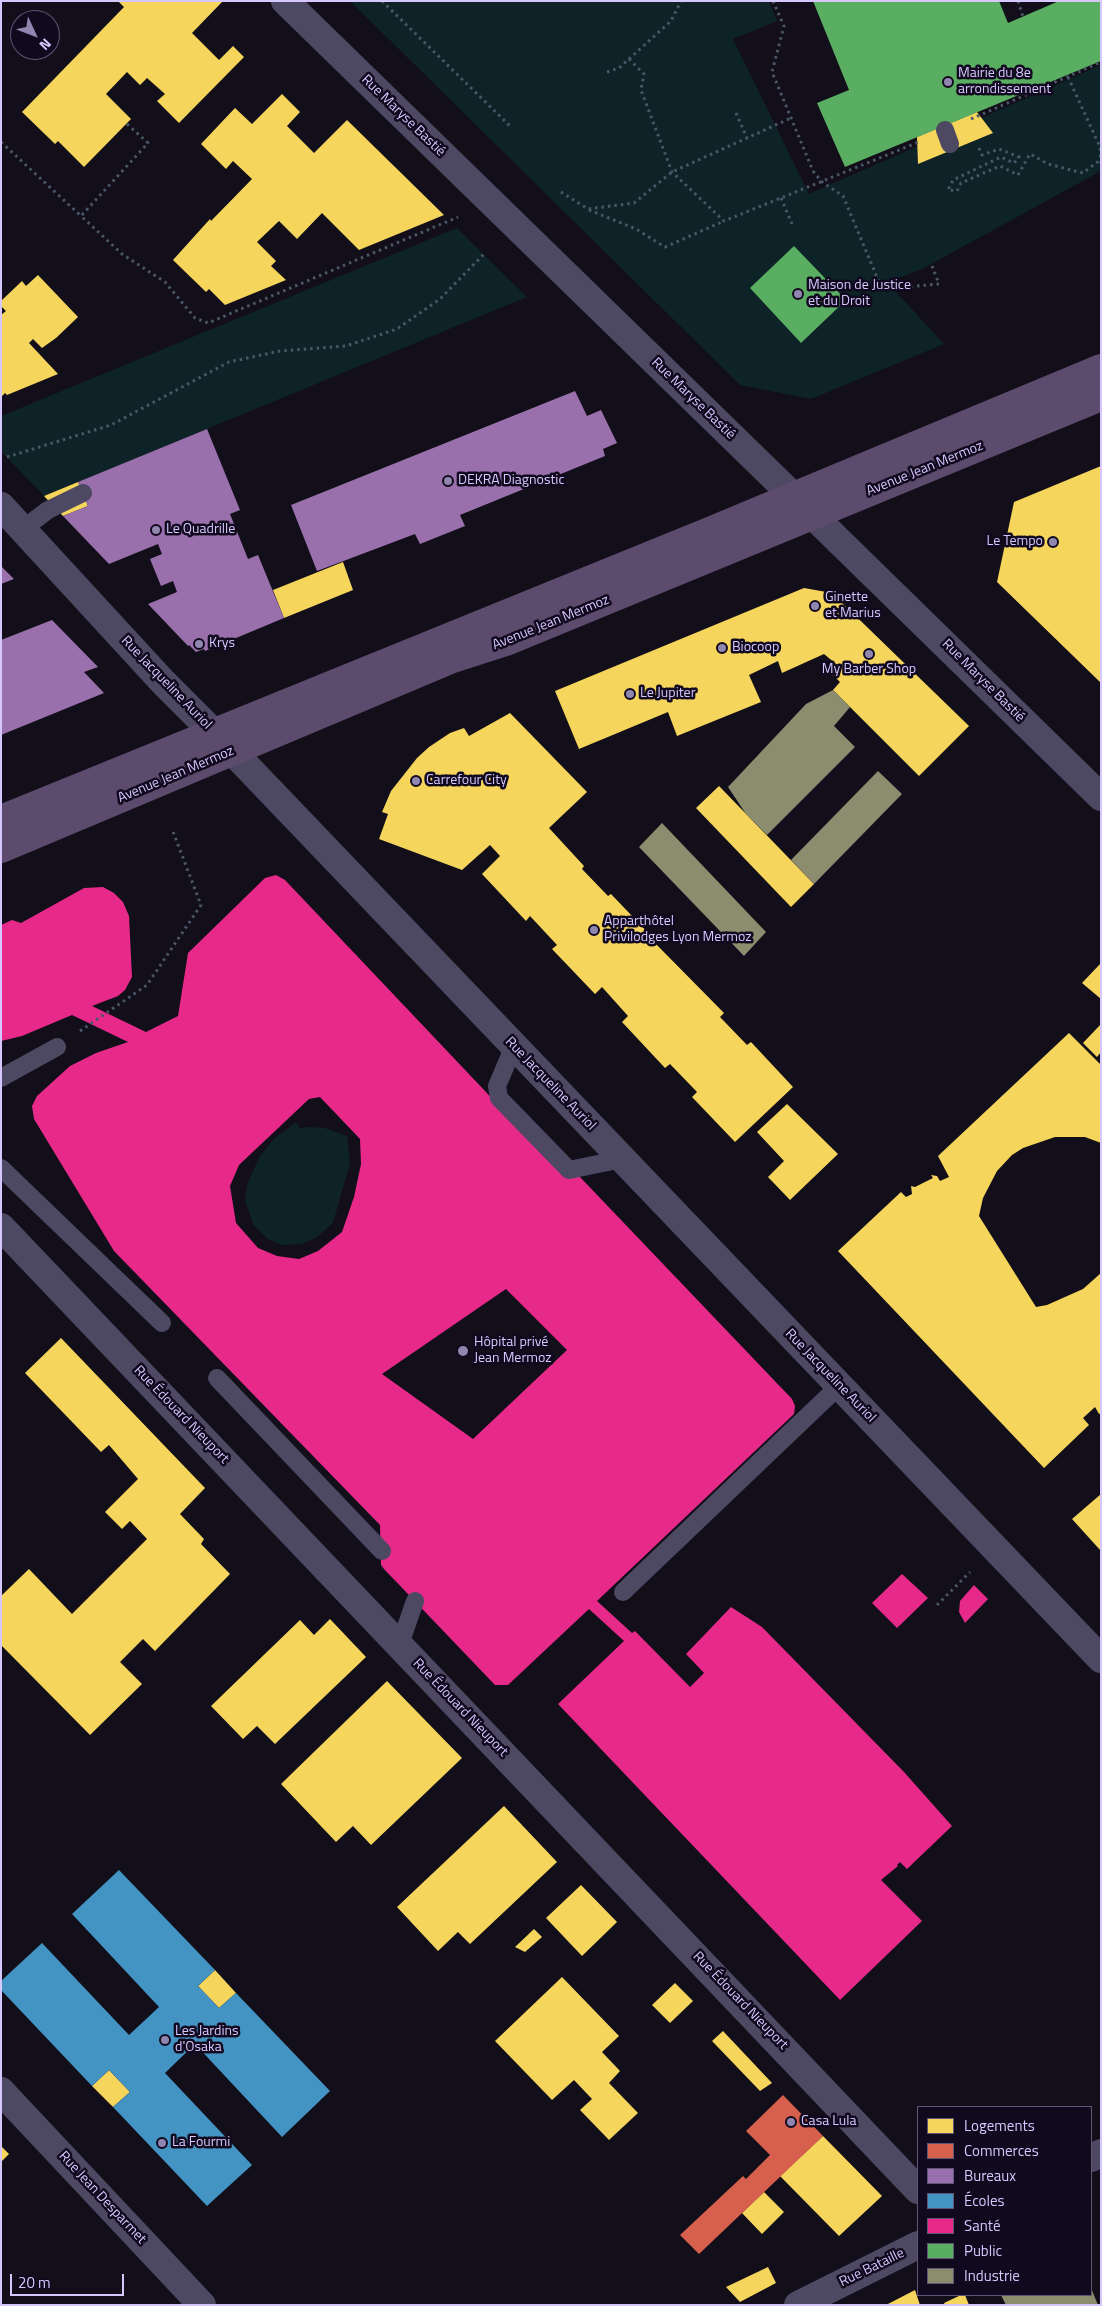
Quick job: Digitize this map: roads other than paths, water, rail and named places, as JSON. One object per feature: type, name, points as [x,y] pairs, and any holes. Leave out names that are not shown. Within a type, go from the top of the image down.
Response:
[{"type":"main road","name":"Avenue Jean Mermoz","points":[[1,819],[793,496],[1101,368]]},
{"type":"main road","name":"Avenue Jean Mermoz","points":[[1,849],[450,660],[506,642],[1101,397]]},
{"type":"street","name":"Rue Maryse Bastié","points":[[285,1],[1101,797]]},
{"type":"street","name":"Rue Jacqueline Auriol","points":[[1,506],[163,682],[1101,1659]]},
{"type":"street","name":"Rue Édouard Nieuport","points":[[1,1227],[917,2189]]},
{"type":"street","name":"Rue Jean Desparmet","points":[[1,2091],[202,2305]]},
{"type":"street","name":"Rue Bataille","points":[[798,2305],[917,2246]]},
{"type":"lane","points":[[23,529],[48,510],[83,493]]},
{"type":"lane","points":[[514,1046],[497,1086],[500,1098],[506,1106],[569,1170],[622,1158]]},
{"type":"lane","points":[[1,1078],[57,1047]]},
{"type":"lane","points":[[1,1168],[162,1323]]},
{"type":"lane","points":[[217,1378],[382,1551]]},
{"type":"lane","points":[[623,1592],[839,1386]]},
{"type":"lane","points":[[400,1644],[415,1602]]},
{"type":"place","name":"Mairie du 8e arrondissement","points":[[948,82]]},
{"type":"place","name":"Maison de Justice et du Droit","points":[[798,294]]},
{"type":"place","name":"DEKRA Diagnostic","points":[[448,481]]},
{"type":"place","name":"Le Quadrille","points":[[156,530]]},
{"type":"place","name":"Le Tempo","points":[[1053,542]]},
{"type":"place","name":"Ginette et Marius","points":[[815,606]]},
{"type":"place","name":"Krys","points":[[199,644]]},
{"type":"place","name":"Biocoop","points":[[722,648]]},
{"type":"place","name":"My Barber Shop","points":[[869,654]]},
{"type":"place","name":"Le Jupiter","points":[[630,694]]},
{"type":"place","name":"Carrefour City","points":[[416,781]]},
{"type":"place","name":"Apparthôtel Privilodges Lyon Mermoz","points":[[594,930]]},
{"type":"place","name":"Hôpital privé Jean Mermoz","points":[[463,1351]]},
{"type":"place","name":"Les Jardins d'Osaka","points":[[165,2040]]},
{"type":"place","name":"Casa Lula","points":[[791,2122]]},
{"type":"place","name":"La Fourmi","points":[[162,2143]]}]
